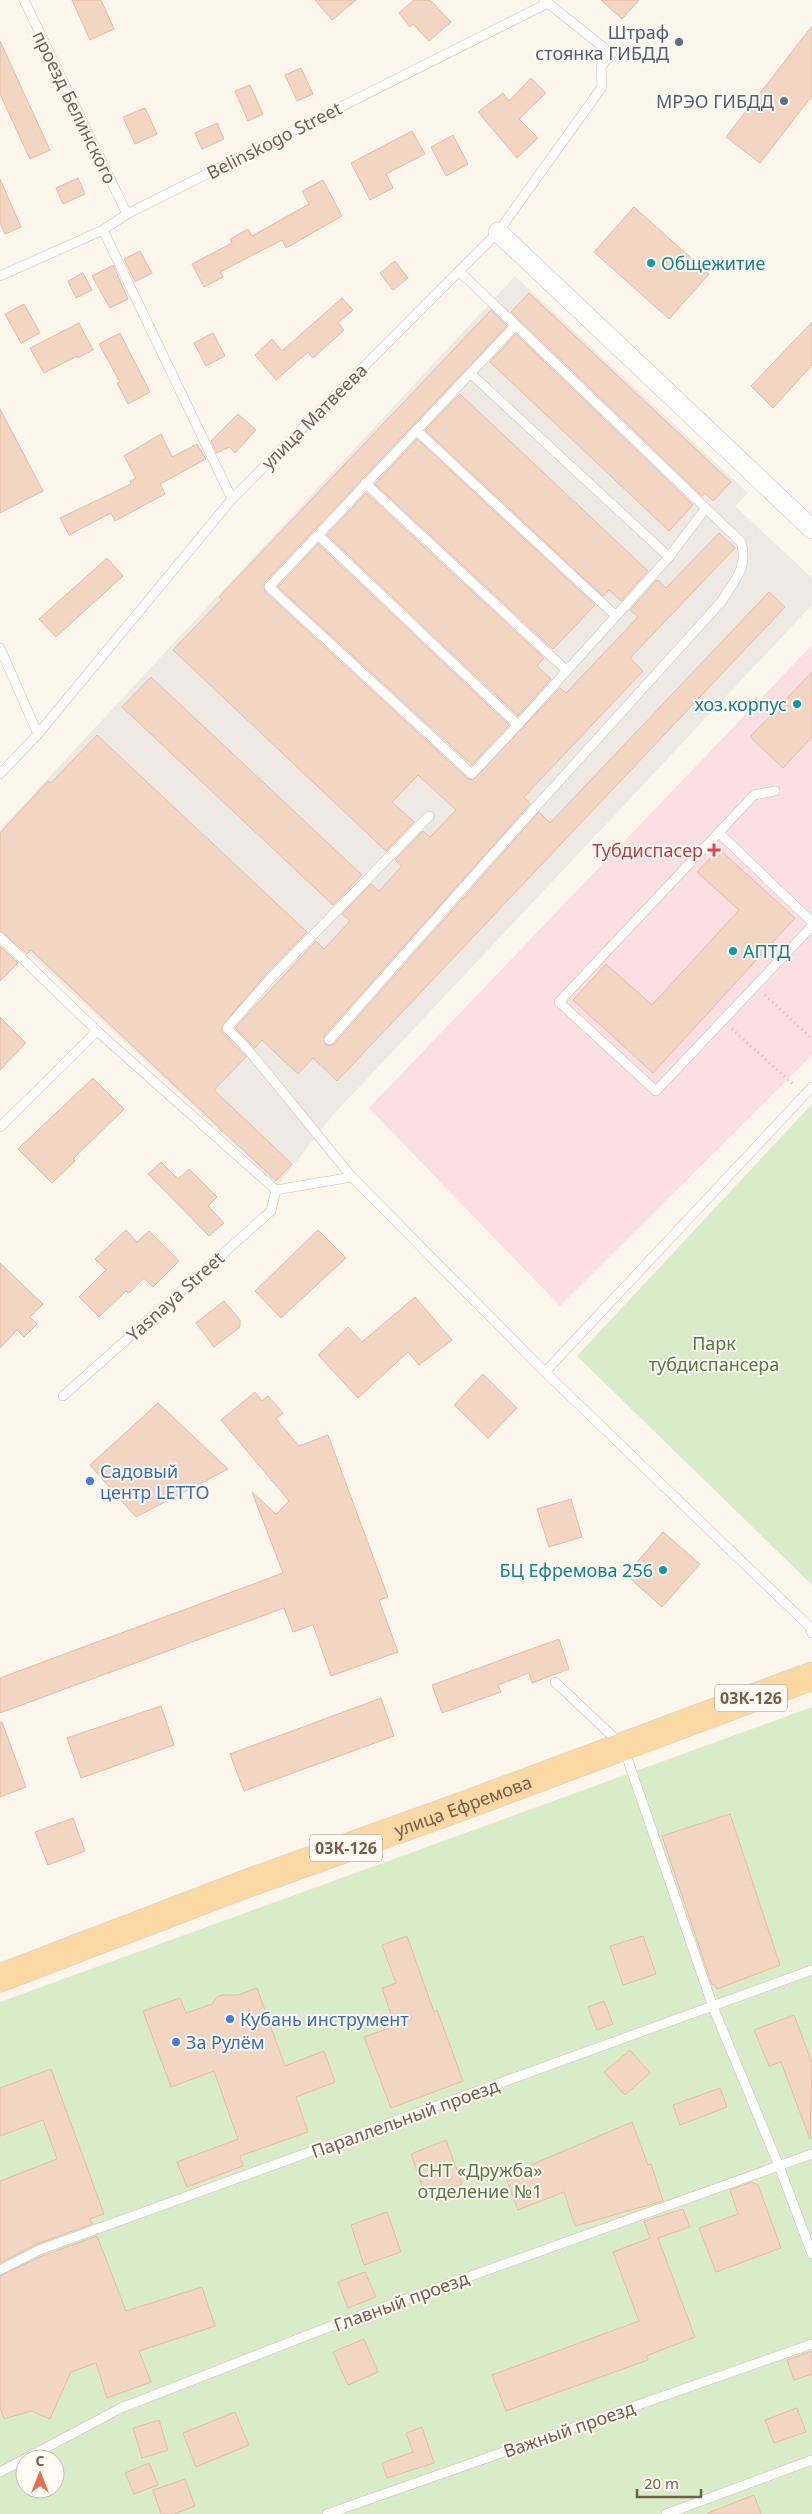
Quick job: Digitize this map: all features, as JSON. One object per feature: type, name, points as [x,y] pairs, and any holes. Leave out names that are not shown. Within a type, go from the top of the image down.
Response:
[{"type":"main road","name":"улица Ефремова","points":[[0,1978],[240,1886],[812,1676]]},
{"type":"street","points":[[498,232],[812,529]]},
{"type":"lane","name":"проезд Белинского","points":[[24,0],[127,214]]},
{"type":"lane","name":"Belinskogo Street","points":[[0,276],[104,230],[127,214],[546,2]]},
{"type":"lane","name":"улица Матвеева","points":[[0,774],[38,734],[232,499],[498,232],[602,87],[601,66],[612,54],[546,2]]},
{"type":"lane","points":[[104,230],[232,499]]},
{"type":"lane","points":[[329,1040],[480,869],[721,602],[740,572],[745,556],[741,542],[459,271]]},
{"type":"lane","points":[[516,326],[470,372],[269,587],[472,774],[669,557],[705,508]]},
{"type":"lane","points":[[470,372],[669,557]]},
{"type":"lane","points":[[416,430],[616,616]]},
{"type":"lane","points":[[365,483],[566,670]]},
{"type":"lane","points":[[318,535],[518,725]]},
{"type":"lane","points":[[0,648],[38,734]]},
{"type":"lane","points":[[776,791],[754,795],[559,1002],[656,1092],[812,926]]},
{"type":"lane","points":[[429,816],[272,977],[227,1028],[250,1052],[352,1177],[545,1372],[808,1626],[812,1633]]},
{"type":"lane","points":[[718,832],[812,922]]},
{"type":"lane","points":[[0,937],[98,1031],[276,1190],[352,1177]]},
{"type":"lane","points":[[0,1127],[98,1031]]},
{"type":"lane","points":[[545,1372],[812,1087]]},
{"type":"lane","name":"Yasnaya Street","points":[[63,1396],[272,1211],[276,1190]]},
{"type":"lane","points":[[554,1682],[623,1746],[713,2006],[779,2166],[812,2254]]},
{"type":"lane","name":"Параллельный проезд","points":[[0,2270],[39,2250],[812,1970]]},
{"type":"lane","name":"Главный проезд","points":[[0,2472],[120,2408],[334,2324],[812,2154]]},
{"type":"lane","name":"Важный проезд","points":[[326,2514],[812,2344]]},
{"type":"lane","points":[[666,2514],[812,2460]]},
{"type":"path","points":[[755,986],[812,1039]]},
{"type":"path","points":[[723,1020],[805,1095]]},
{"type":"shaded area","points":[[515,276],[748,493],[735,506],[812,578],[812,605],[333,1115],[278,1185],[0,926],[0,830]]},
{"type":"shaded area","name":"Тубдиспасер","points":[[812,645],[812,1055],[560,1306],[369,1108]]},
{"type":"green space","name":"Парк тубдиспансера","points":[[812,1104],[812,1585],[577,1356]]},
{"type":"green space","name":"СНТ «Дружба» отделение №1","points":[[812,1707],[812,2514],[0,2514],[0,2002]]},
{"type":"building","points":[[72,0],[101,0],[114,29],[90,40]]},
{"type":"building","points":[[315,0],[356,0],[332,20]]},
{"type":"building","points":[[414,0],[430,0],[451,22],[429,41],[413,24],[410,27],[399,13]]},
{"type":"building","points":[[601,0],[639,0],[622,19]]},
{"type":"building","points":[[812,26],[812,96],[760,163],[726,137]]},
{"type":"building","points":[[0,41],[50,150],[30,159],[0,94]]},
{"type":"building","points":[[301,68],[313,94],[297,101],[285,75]]},
{"type":"building","points":[[531,78],[546,93],[519,119],[538,138],[517,158],[478,112],[503,93],[509,101]]},
{"type":"building","points":[[250,85],[263,114],[248,121],[235,91]]},
{"type":"building","points":[[145,108],[157,134],[135,144],[123,117]]},
{"type":"building","points":[[217,123],[224,139],[202,149],[195,133]]},
{"type":"building","points":[[412,131],[425,154],[386,174],[393,188],[370,200],[351,163]]},
{"type":"building","points":[[453,135],[468,164],[446,176],[431,147]]},
{"type":"building","points":[[78,178],[85,194],[63,204],[56,188]]},
{"type":"building","points":[[0,179],[21,227],[5,234],[0,223]]},
{"type":"building","points":[[323,180],[342,216],[286,248],[282,240],[220,272],[223,277],[204,287],[192,264],[232,243],[230,239],[248,229],[252,236],[309,204],[302,191]]},
{"type":"building","name":"Общежитие","points":[[634,207],[709,274],[669,319],[594,252]]},
{"type":"building","points":[[140,251],[152,273],[135,282],[124,259]]},
{"type":"building","points":[[395,261],[408,278],[393,290],[380,273]]},
{"type":"building","points":[[113,265],[128,299],[110,308],[92,276]]},
{"type":"building","points":[[83,273],[92,290],[76,298],[68,281]]},
{"type":"building","points":[[529,293],[731,482],[713,501],[705,493],[702,496],[511,312]]},
{"type":"building","points":[[342,298],[353,310],[338,323],[344,330],[313,358],[308,352],[276,380],[255,355],[272,339],[282,351]]},
{"type":"building","points":[[24,304],[40,333],[21,343],[5,314]]},
{"type":"building","points":[[491,310],[507,326],[264,583],[265,592],[468,779],[473,780],[560,688],[566,693],[638,617],[630,610],[657,580],[666,588],[719,533],[735,548],[630,658],[643,671],[524,797],[530,804],[324,1036],[325,1044],[328,1046],[334,1044],[539,812],[550,823],[769,592],[785,607],[337,1081],[313,1058],[298,1074],[262,1040],[255,1048],[235,1028],[316,941],[324,949],[350,921],[342,914],[371,884],[379,891],[402,866],[395,860],[423,831],[430,837],[456,810],[418,775],[392,802],[414,822],[386,851],[173,650],[222,599],[219,597]]},
{"type":"building","points":[[812,322],[812,365],[773,408],[751,386]]},
{"type":"building","points":[[79,323],[93,350],[44,373],[30,348]]},
{"type":"building","points":[[120,333],[150,392],[128,404],[117,383],[120,382],[99,344]]},
{"type":"building","points":[[213,333],[225,356],[206,366],[194,343]]},
{"type":"building","points":[[516,334],[693,505],[669,531],[490,362]]},
{"type":"building","points":[[460,394],[648,571],[621,601],[609,590],[603,596],[425,430]]},
{"type":"building","points":[[0,409],[43,491],[0,513]]},
{"type":"building","points":[[238,414],[256,430],[235,453],[229,447],[217,453],[211,441]]},
{"type":"building","points":[[161,434],[172,457],[197,444],[206,459],[160,484],[165,494],[115,521],[111,513],[69,535],[60,518],[131,484],[130,481],[136,478],[124,456]]},
{"type":"building","points":[[417,439],[595,605],[553,649],[375,484]]},
{"type":"building","points":[[366,493],[544,658],[537,666],[551,679],[518,716],[327,535]]},
{"type":"building","points":[[318,544],[509,725],[472,765],[278,587]]},
{"type":"building","points":[[107,558],[123,576],[56,637],[39,619]]},
{"type":"building","name":"хоз.корпус","points":[[812,672],[812,737],[783,768],[750,737]]},
{"type":"building","points":[[151,677],[362,875],[333,905],[122,707]]},
{"type":"building","points":[[97,735],[307,932],[267,973],[221,1027],[222,1032],[246,1057],[214,1090],[292,1164],[276,1181],[31,950],[27,954],[0,931],[0,833],[48,781],[51,783]]},
{"type":"building","name":"АПТД","points":[[719,849],[795,918],[653,1073],[573,1000],[606,964],[652,1005],[739,910],[697,872]]},
{"type":"building","points":[[0,946],[18,963],[0,981]]},
{"type":"building","points":[[0,1017],[26,1043],[0,1070]]},
{"type":"building","points":[[93,1078],[124,1109],[73,1159],[75,1161],[52,1183],[18,1149]]},
{"type":"building","points":[[161,1162],[178,1179],[189,1169],[217,1197],[208,1206],[224,1223],[209,1236],[148,1174]]},
{"type":"building","points":[[126,1230],[137,1242],[149,1231],[179,1261],[153,1287],[144,1278],[129,1293],[126,1291],[99,1317],[79,1297],[106,1270],[95,1259]]},
{"type":"building","points":[[318,1230],[346,1258],[281,1318],[255,1291]]},
{"type":"building","points":[[0,1263],[43,1304],[30,1317],[37,1324],[24,1337],[17,1330],[0,1348]]},
{"type":"building","points":[[415,1297],[452,1340],[419,1365],[408,1352],[358,1398],[318,1355],[348,1327],[362,1342]]},
{"type":"building","points":[[224,1301],[240,1320],[240,1327],[214,1347],[196,1323]]},
{"type":"building","points":[[483,1374],[517,1408],[488,1438],[454,1405]]},
{"type":"building","points":[[255,1392],[262,1401],[268,1396],[283,1413],[276,1419],[299,1446],[328,1435],[388,1597],[379,1600],[398,1652],[331,1676],[313,1625],[293,1632],[284,1608],[0,1713],[0,1678],[283,1573],[252,1492],[276,1514],[289,1501],[221,1420]]},
{"type":"building","points":[[158,1403],[228,1469],[136,1517],[90,1465]]},
{"type":"building","points":[[571,1499],[582,1537],[549,1547],[537,1509]]},
{"type":"building","name":"БЦ Ефремова 256","points":[[663,1532],[700,1564],[662,1607],[626,1575]]},
{"type":"building","points":[[559,1639],[569,1669],[532,1683],[529,1673],[498,1685],[501,1692],[442,1713],[432,1685]]},
{"type":"building","points":[[381,1698],[394,1736],[244,1791],[230,1754]]},
{"type":"building","points":[[161,1706],[174,1745],[81,1778],[67,1738]]},
{"type":"building","points":[[2,1722],[26,1787],[0,1797],[0,1723]]},
{"type":"building","points":[[730,1814],[780,1965],[717,1989],[714,1984],[712,1985],[662,1836]]},
{"type":"building","points":[[73,1818],[85,1851],[48,1865],[35,1832]]},
{"type":"building","points":[[407,1936],[434,2012],[437,2010],[463,2081],[391,2108],[364,2037],[395,2026],[382,1988],[396,1983],[382,1945]]},
{"type":"building","points":[[643,1936],[656,1974],[623,1985],[610,1946]]},
{"type":"building","points":[[257,1988],[285,2066],[324,2051],[335,2082],[296,2097],[308,2132],[240,2156],[243,2166],[187,2187],[177,2162],[238,2139],[214,2071],[171,2087],[143,2011],[180,1998],[186,2013],[212,2004],[221,1995],[238,1995]]},
{"type":"building","points":[[604,2001],[613,2024],[597,2030],[588,2007]]},
{"type":"building","points":[[794,2015],[812,2063],[810,2139],[781,2062],[769,2066],[754,2030]]},
{"type":"building","points":[[630,2050],[650,2073],[625,2095],[604,2072]]},
{"type":"building","points":[[51,2069],[104,2214],[90,2219],[92,2224],[37,2244],[0,2263],[0,2181],[57,2159],[43,2120],[0,2136],[0,2088]]},
{"type":"building","points":[[720,2088],[727,2107],[680,2125],[673,2105]]},
{"type":"building","points":[[632,2122],[648,2165],[651,2164],[663,2201],[575,2226],[564,2192],[518,2210],[505,2176]]},
{"type":"building","points":[[446,2140],[462,2184],[426,2197],[411,2154]]},
{"type":"building","points":[[752,2182],[758,2185],[781,2248],[716,2272],[699,2228],[738,2214],[730,2190]]},
{"type":"building","points":[[683,2209],[690,2227],[658,2238],[695,2337],[646,2356],[648,2360],[506,2411],[492,2375],[639,2321],[613,2252],[650,2238],[644,2221]]},
{"type":"building","points":[[387,2212],[401,2252],[364,2265],[351,2225]]},
{"type":"building","points":[[97,2236],[126,2311],[202,2287],[215,2326],[139,2351],[151,2382],[107,2398],[96,2363],[71,2372],[50,2419],[31,2411],[4,2419],[0,2407],[0,2276],[42,2256]]},
{"type":"building","points":[[365,2272],[376,2297],[348,2308],[338,2282]]},
{"type":"building","points":[[364,2339],[378,2372],[348,2385],[333,2352]]},
{"type":"building","points":[[812,2351],[812,2374],[794,2380],[787,2360]]},
{"type":"building","points":[[797,2408],[806,2432],[774,2443],[765,2420]]},
{"type":"building","points":[[235,2412],[249,2445],[196,2467],[183,2433]]},
{"type":"building","points":[[159,2420],[168,2450],[142,2458],[133,2428]]},
{"type":"building","points":[[422,2427],[434,2463],[387,2478],[382,2463],[413,2452],[406,2433]]},
{"type":"building","points":[[149,2463],[158,2485],[134,2494],[125,2473]]},
{"type":"building","points":[[185,2479],[195,2506],[174,2514],[161,2514],[153,2490]]},
{"type":"building","points":[[754,2495],[761,2514],[708,2514],[708,2513]]},
{"type":"place","name":"Штраф стоянка ГИБДД","points":[[679,42]]},
{"type":"place","name":"МРЭО ГИБДД","points":[[784,101]]},
{"type":"place","name":"Общежитие","points":[[651,263]]},
{"type":"place","name":"хоз.корпус","points":[[797,704]]},
{"type":"place","name":"Тубдиспасер","points":[[714,850]]},
{"type":"place","name":"АПТД","points":[[733,951]]},
{"type":"place","name":"Садовый центр LETTO","points":[[90,1481]]},
{"type":"place","name":"БЦ Ефремова 256","points":[[663,1570]]},
{"type":"place","name":"Кубань инструмент","points":[[230,2019]]},
{"type":"place","name":"За Рулём","points":[[176,2042]]}]
